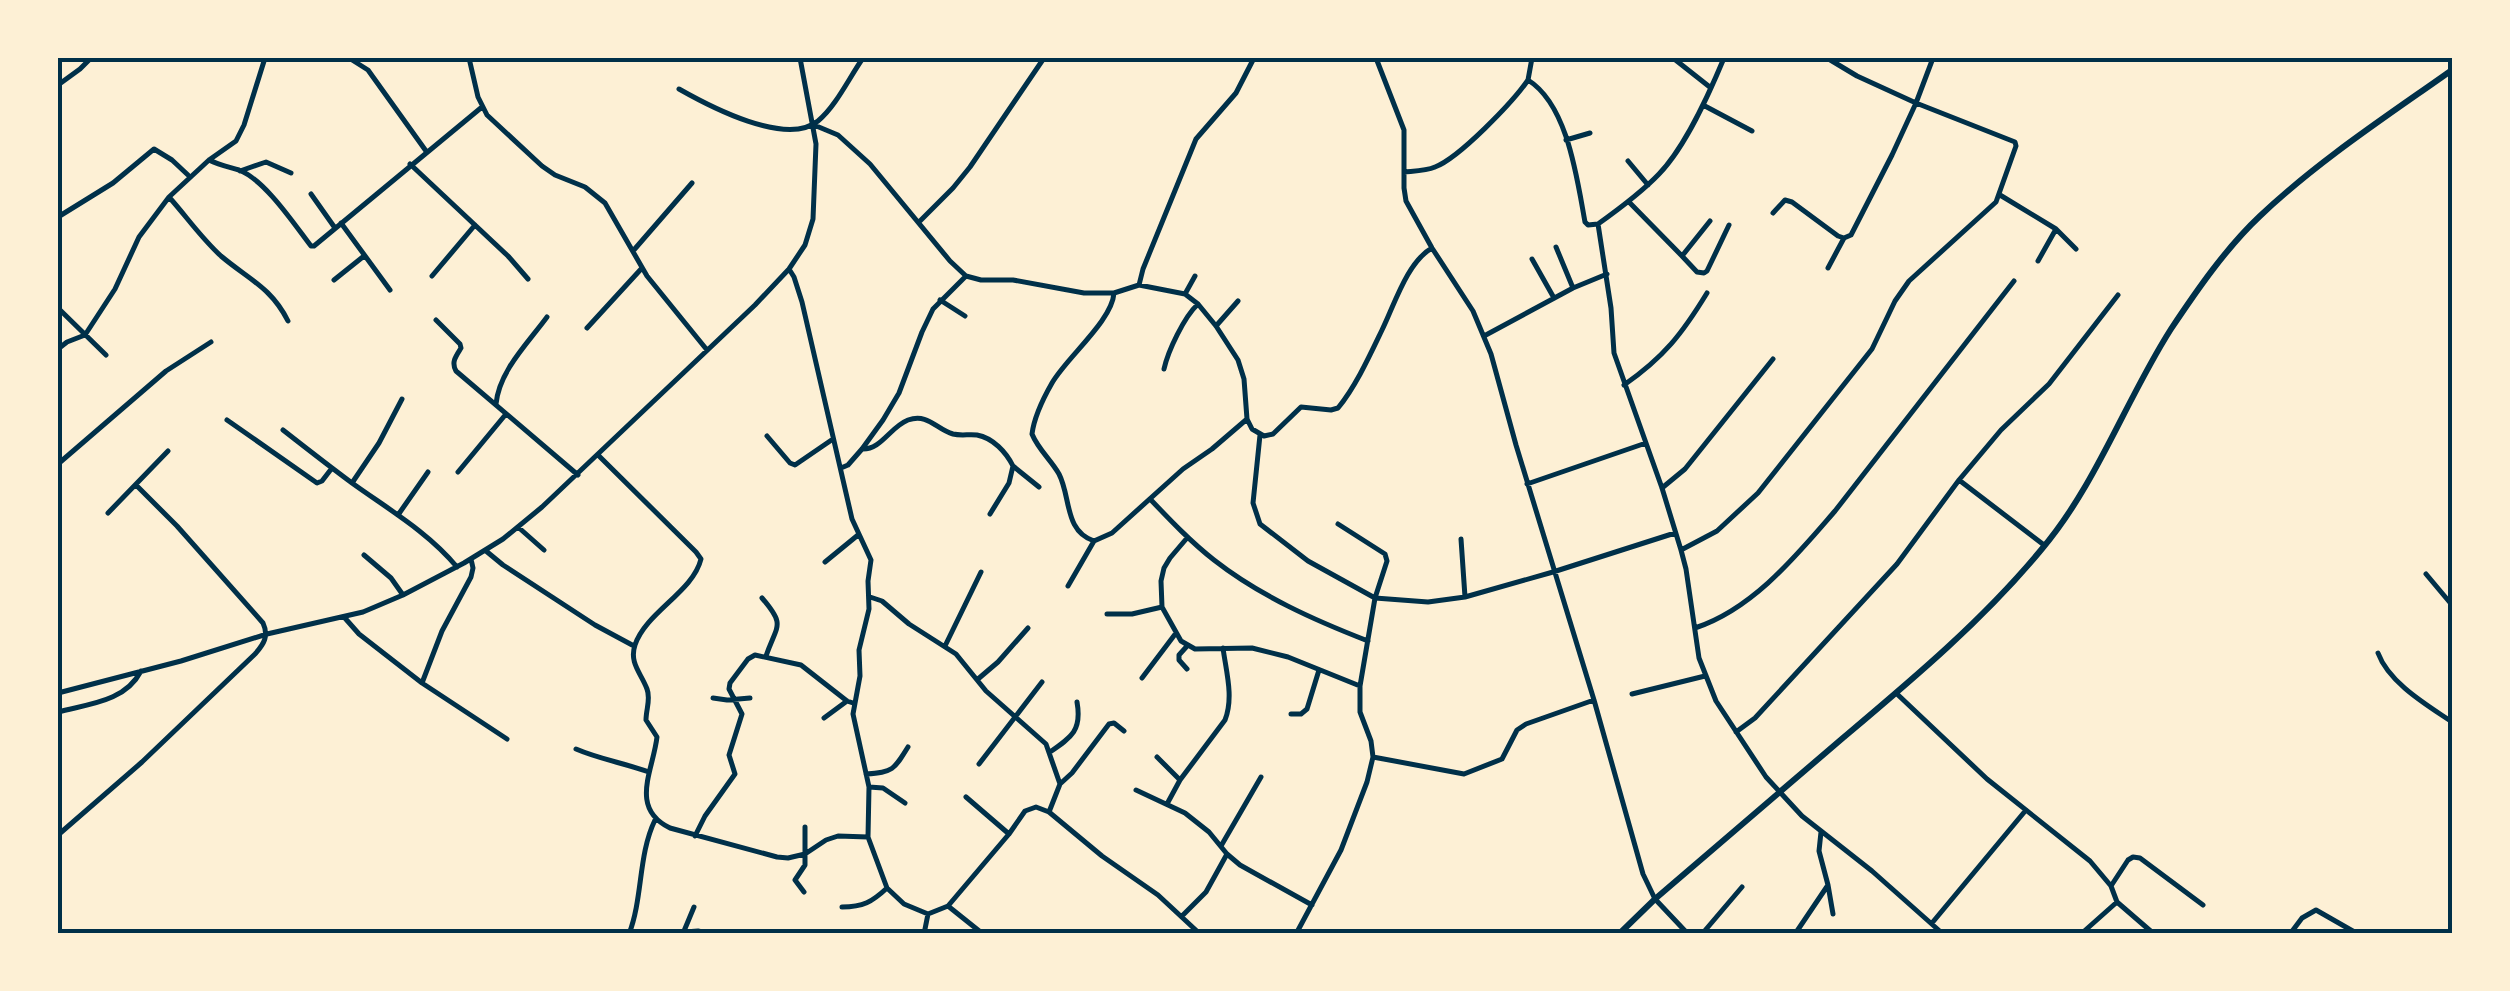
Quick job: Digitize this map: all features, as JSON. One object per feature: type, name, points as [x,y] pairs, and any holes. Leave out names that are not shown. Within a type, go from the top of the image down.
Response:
[{"type":"street","points":[[58,84],[91,58]]},
{"type":"street","points":[[58,349],[85,335],[115,290],[139,236],[169,197],[208,160],[236,141],[265,58]]},
{"type":"street","points":[[349,58],[368,70],[426,152]]},
{"type":"street","points":[[469,58],[482,106],[492,120],[542,166],[597,194],[613,214],[642,268],[707,350]]},
{"type":"street","points":[[58,693],[266,634],[344,617],[402,595],[472,559],[518,527],[734,326],[789,269],[805,245],[812,219],[814,125],[800,58]]},
{"type":"street","points":[[679,89],[756,124],[801,130],[824,116],[863,58]]},
{"type":"street","points":[[918,222],[954,188],[1044,58]]},
{"type":"street","points":[[1139,285],[1142,269],[1196,139],[1236,93],[1254,58]]},
{"type":"street","points":[[1376,58],[1404,130],[1406,200],[1484,336],[1643,874],[1654,898],[1688,934]]},
{"type":"street","points":[[1404,172],[1435,168],[1447,160],[1502,111],[1528,80],[1532,58]]},
{"type":"street","points":[[1672,58],[1711,88]]},
{"type":"street","points":[[1528,80],[1549,100],[1566,140],[1585,222],[1598,224],[1629,202],[1673,158],[1724,58]]},
{"type":"street","points":[[1681,550],[1718,531],[1758,493],[1872,349],[1895,300],[1909,281],[2000,195],[2016,146],[2015,142],[1856,76],[1828,58]]},
{"type":"street","points":[[1828,268],[1844,238],[1851,235],[1862,218],[1933,58]]},
{"type":"street","points":[[1619,934],[1654,898],[1976,621],[2045,546],[2078,500],[2172,329],[2236,241],[2259,216],[2328,160],[2452,70]]},
{"type":"street","points":[[1703,105],[1752,131]]},
{"type":"street","points":[[208,160],[240,171],[267,192],[314,246],[482,106]]},
{"type":"street","points":[[814,125],[830,130],[848,143],[966,276],[1084,293],[1114,293],[1139,285],[1184,294],[1198,304],[1232,349],[1242,369],[1247,419],[1260,434],[1274,434],[1301,408],[1338,408],[1410,271],[1432,248]]},
{"type":"street","points":[[1566,140],[1590,133]]},
{"type":"street","points":[[58,217],[113,183],[154,149],[190,176]]},
{"type":"street","points":[[1628,160],[1648,185]]},
{"type":"street","points":[[240,171],[266,162],[291,173]]},
{"type":"street","points":[[410,164],[528,279]]},
{"type":"street","points":[[633,251],[692,183]]},
{"type":"street","points":[[311,194],[390,290]]},
{"type":"street","points":[[2000,195],[2056,229],[2076,249]]},
{"type":"street","points":[[169,197],[218,254],[273,296],[288,321]]},
{"type":"street","points":[[1629,202],[1697,272],[1704,274],[1728,226]]},
{"type":"street","points":[[1772,213],[1781,202],[1792,202],[1844,238]]},
{"type":"street","points":[[1682,256],[1710,220]]},
{"type":"street","points":[[1598,224],[1614,353],[1681,550],[1699,658],[1716,700],[1779,792],[1943,934]]},
{"type":"street","points":[[432,276],[475,225]]},
{"type":"street","points":[[2038,261],[2056,229]]},
{"type":"street","points":[[1556,247],[1572,288]]},
{"type":"street","points":[[334,280],[364,256]]},
{"type":"street","points":[[1532,259],[1554,298]]},
{"type":"street","points":[[587,328],[642,268]]},
{"type":"street","points":[[789,269],[798,288],[852,519],[871,560],[870,598],[859,650],[860,676],[850,702],[868,787],[868,837],[888,888],[904,904],[928,914],[948,906],[1025,811],[1036,807],[1049,812],[1102,856],[1158,894],[1200,934]]},
{"type":"street","points":[[1484,336],[1572,288],[1607,274]]},
{"type":"street","points":[[841,468],[848,465],[884,420],[899,393],[928,318],[940,300],[966,276]]},
{"type":"street","points":[[1184,294],[1195,276]]},
{"type":"street","points":[[1695,628],[1732,611],[1807,544],[2014,281]]},
{"type":"street","points":[[1094,541],[1072,522],[1062,482],[1032,434],[1052,382],[1110,308],[1114,293]]},
{"type":"street","points":[[1624,385],[1668,350],[1707,293]]},
{"type":"street","points":[[1736,732],[1755,718],[1897,564],[1959,480],[2001,430],[2049,384],[2118,295]]},
{"type":"street","points":[[940,300],[966,316]]},
{"type":"street","points":[[1216,326],[1238,301]]},
{"type":"street","points":[[1164,369],[1198,304]]},
{"type":"street","points":[[58,308],[106,356]]},
{"type":"street","points":[[496,404],[508,371],[547,317]]},
{"type":"street","points":[[436,320],[462,348],[454,360],[456,371],[578,474]]},
{"type":"street","points":[[58,464],[166,372],[211,342]]},
{"type":"street","points":[[1662,488],[1685,468],[1772,359]]},
{"type":"street","points":[[352,483],[402,400]]},
{"type":"street","points":[[458,472],[506,414]]},
{"type":"street","points":[[862,448],[875,447],[894,428],[920,418],[928,419],[956,435],[982,436],[995,443],[1013,466],[1039,487]]},
{"type":"street","points":[[1068,586],[1094,541],[1112,533],[1183,469],[1247,419]]},
{"type":"street","points":[[227,420],[317,483],[332,468]]},
{"type":"street","points":[[884,420],[894,428]]},
{"type":"street","points":[[283,430],[398,514],[444,551],[456,567]]},
{"type":"street","points":[[1260,434],[1252,503],[1260,524],[1308,562],[1375,598],[1428,602],[1464,597],[1676,533]]},
{"type":"street","points":[[766,436],[795,465],[833,439]]},
{"type":"street","points":[[1528,484],[1646,444]]},
{"type":"street","points":[[108,513],[168,451]]},
{"type":"street","points":[[598,456],[701,559],[696,572],[644,628],[634,646],[634,664],[649,697],[646,720],[656,736],[647,806],[656,820],[695,836],[788,858],[805,854],[833,837],[868,837]]},
{"type":"street","points":[[990,514],[1009,483],[1013,466]]},
{"type":"street","points":[[398,514],[428,472]]},
{"type":"street","points":[[1959,480],[2045,546]]},
{"type":"street","points":[[58,834],[142,762],[260,648],[266,634],[263,623],[251,609],[136,485]]},
{"type":"street","points":[[1150,500],[1216,562],[1253,586],[1314,620],[1368,641]]},
{"type":"street","points":[[1296,934],[1341,850],[1373,757],[1372,740],[1360,712],[1360,686],[1375,598],[1387,562],[1385,554],[1338,524]]},
{"type":"street","points":[[518,527],[544,550]]},
{"type":"street","points":[[825,562],[858,535]]},
{"type":"street","points":[[1188,538],[1164,568],[1161,581],[1162,606],[1188,646],[1207,650],[1252,648],[1288,656],[1360,686]]},
{"type":"street","points":[[1461,539],[1464,597]]},
{"type":"street","points":[[486,550],[503,566],[634,646]]},
{"type":"street","points":[[364,555],[391,578],[402,595]]},
{"type":"street","points":[[422,683],[442,632],[471,576],[472,559]]},
{"type":"street","points":[[946,646],[981,572]]},
{"type":"street","points":[[2426,574],[2452,606]]},
{"type":"street","points":[[762,598],[778,622],[766,656]]},
{"type":"street","points":[[870,598],[882,602],[964,662],[986,691],[1040,738],[1050,752],[1060,784]]},
{"type":"street","points":[[1108,614],[1132,614],[1162,606]]},
{"type":"street","points":[[344,617],[422,683],[507,739]]},
{"type":"street","points":[[978,680],[1028,628]]},
{"type":"street","points":[[1142,678],[1176,633]]},
{"type":"street","points":[[1187,669],[1179,655],[1188,646]]},
{"type":"street","points":[[1168,804],[1229,710],[1222,648]]},
{"type":"street","points":[[2378,653],[2382,664],[2398,680],[2452,722]]},
{"type":"street","points":[[695,836],[736,774],[729,755],[742,714],[729,689],[748,659],[766,656],[801,665],[850,702]]},
{"type":"street","points":[[1291,714],[1307,710],[1319,670]]},
{"type":"street","points":[[58,712],[118,696],[141,672]]},
{"type":"street","points":[[1632,694],[1705,676]]},
{"type":"street","points":[[979,764],[1042,682]]},
{"type":"street","points":[[1896,693],[1987,779],[2090,862],[2111,886],[2116,902],[2154,934]]},
{"type":"street","points":[[713,698],[750,698]]},
{"type":"street","points":[[1373,757],[1464,774],[1502,759],[1517,730],[1526,724],[1594,700]]},
{"type":"street","points":[[824,718],[850,702]]},
{"type":"street","points":[[1050,752],[1077,727],[1077,702]]},
{"type":"street","points":[[1049,812],[1060,784],[1109,724],[1124,730]]},
{"type":"street","points":[[866,774],[895,768],[908,748]]},
{"type":"street","points":[[576,749],[649,772]]},
{"type":"street","points":[[1157,757],[1180,780]]},
{"type":"street","points":[[1221,846],[1260,777]]},
{"type":"street","points":[[868,787],[883,788],[905,803]]},
{"type":"street","points":[[1136,790],[1186,813],[1209,832],[1226,854],[1312,905]]},
{"type":"street","points":[[966,798],[1009,834]]},
{"type":"street","points":[[1931,924],[2026,810]]},
{"type":"street","points":[[629,934],[656,820]]},
{"type":"street","points":[[804,827],[805,865],[796,880],[804,892]]},
{"type":"street","points":[[1821,832],[1819,851],[1833,914]]},
{"type":"street","points":[[1182,916],[1206,892],[1226,854]]},
{"type":"street","points":[[2111,886],[2128,860],[2140,858],[2203,905]]},
{"type":"street","points":[[1794,934],[1828,885]]},
{"type":"street","points":[[1702,934],[1742,887]]},
{"type":"street","points":[[842,907],[861,908],[888,888]]},
{"type":"street","points":[[2081,934],[2116,902]]},
{"type":"street","points":[[684,932],[694,906]]},
{"type":"street","points":[[948,906],[983,934]]},
{"type":"street","points":[[2290,934],[2302,918],[2316,910],[2358,934]]},
{"type":"street","points":[[924,934],[928,914]]},
{"type":"street","points":[[658,934],[710,934]]}]
